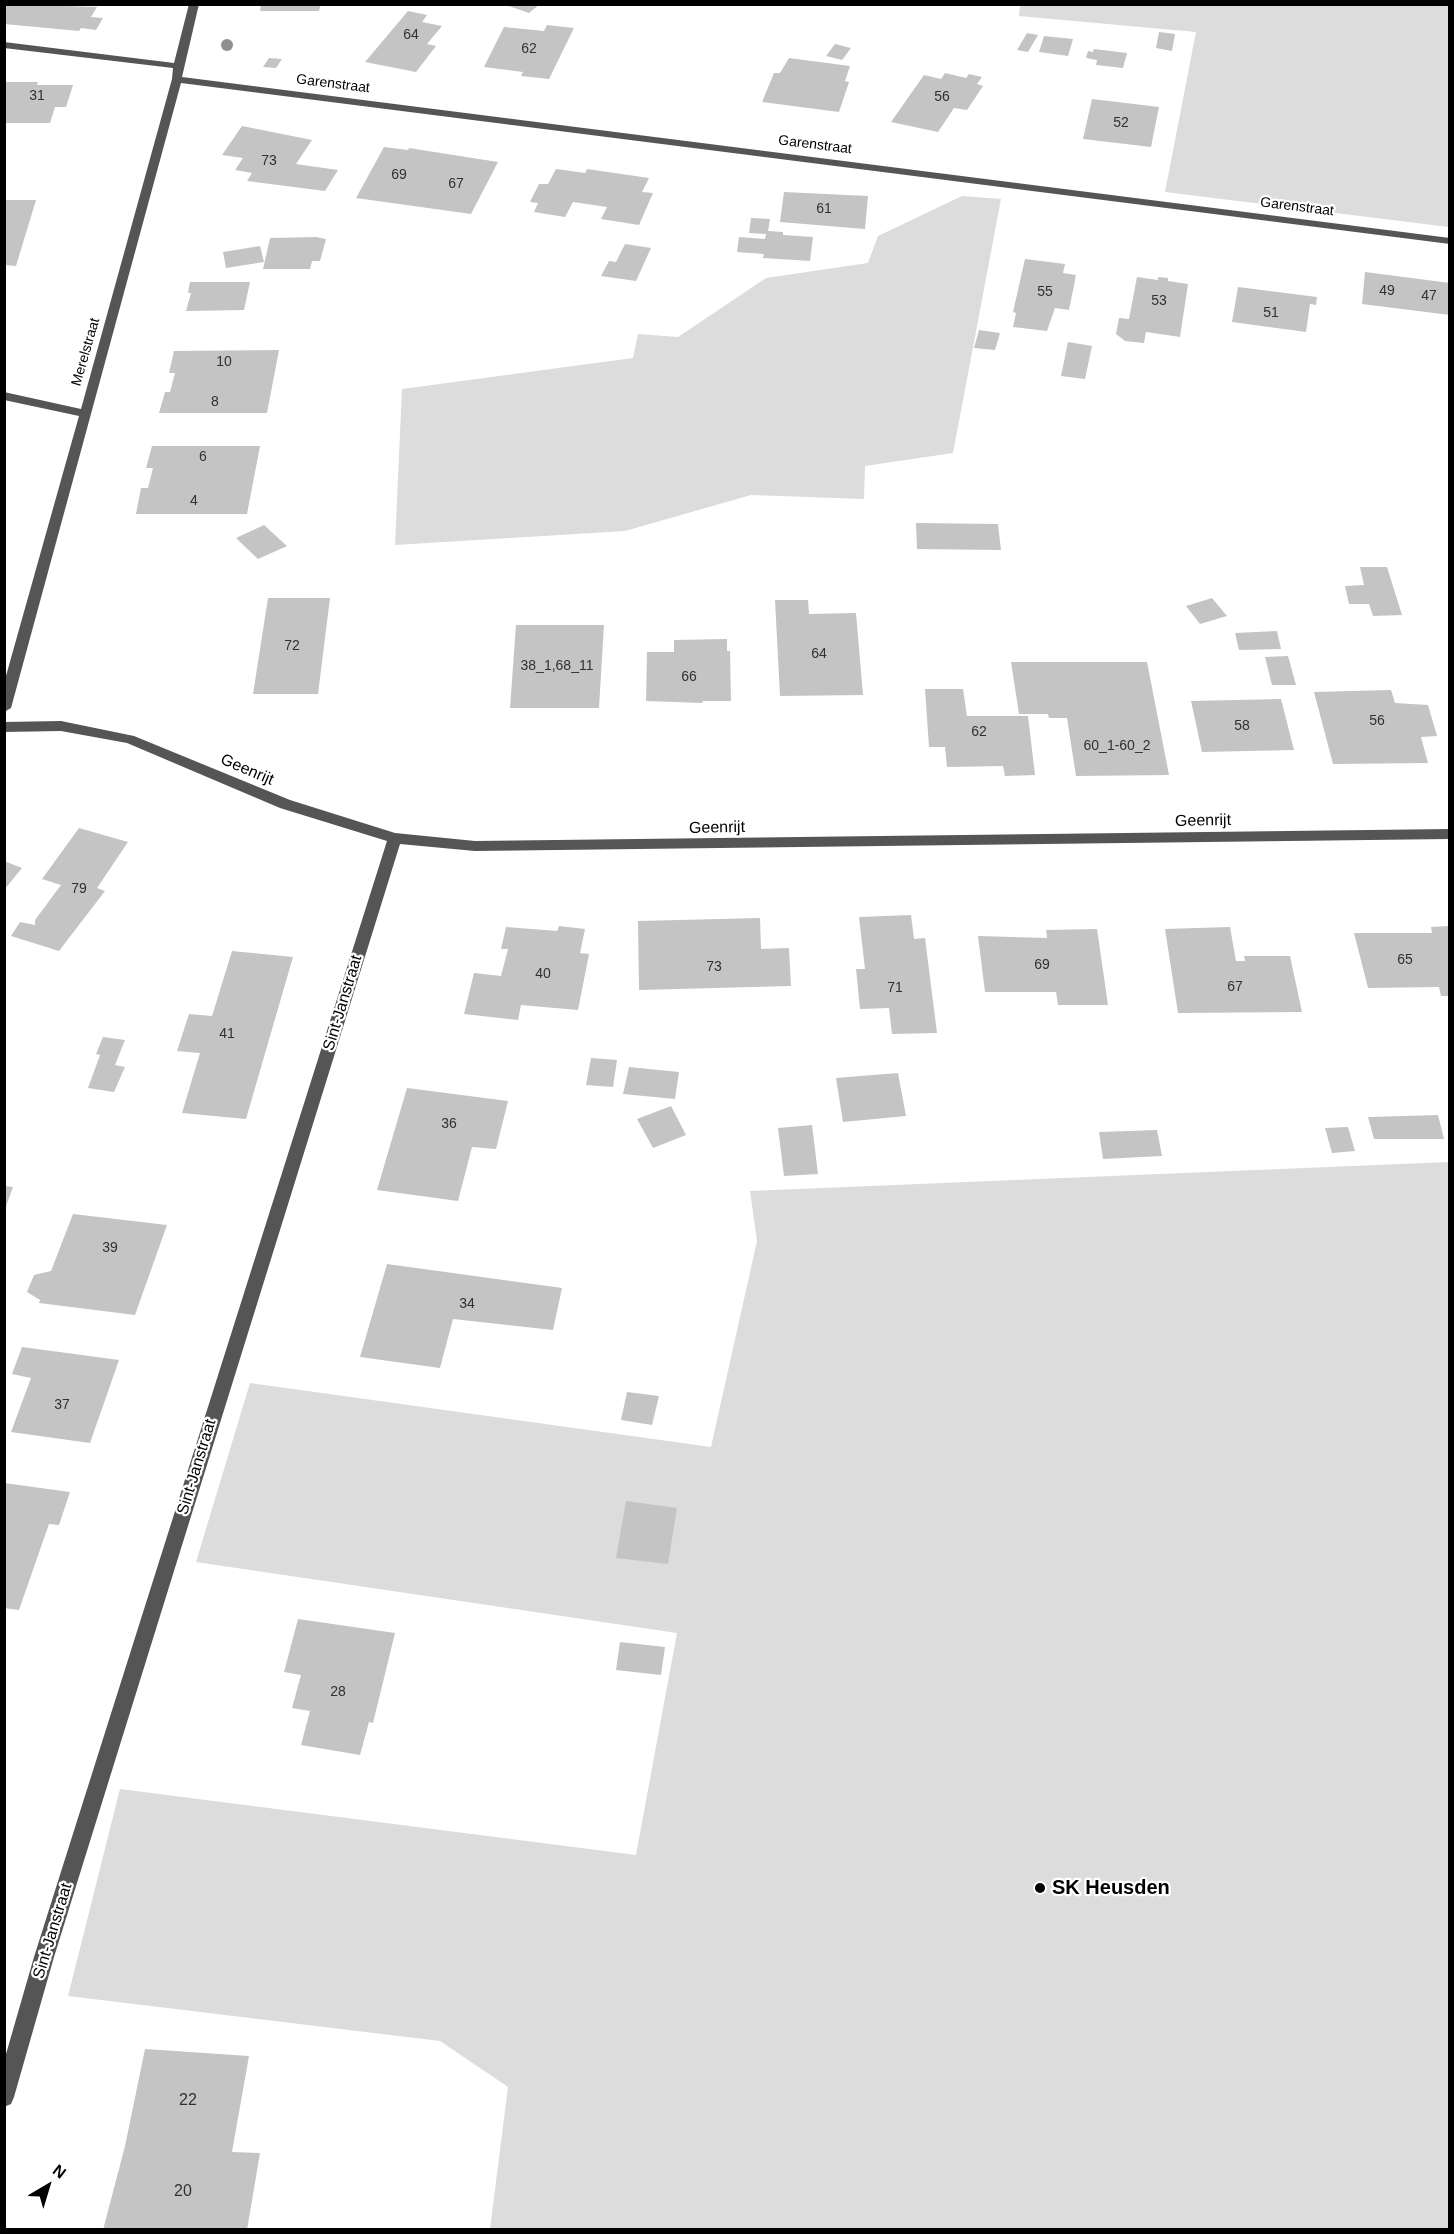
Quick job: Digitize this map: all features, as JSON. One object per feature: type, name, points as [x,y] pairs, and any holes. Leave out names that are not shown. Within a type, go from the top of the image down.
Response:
[{"type":"street","name":"Merelstraat","points":[[4,708],[177,79],[178,66],[194,4]]},
{"type":"street","points":[[4,45],[178,66]]},
{"type":"street","name":"Garenstraat","points":[[177,79],[1449,241]]},
{"type":"street","points":[[4,396],[84,413]]},
{"type":"street","name":"Geenrijt","points":[[4,727],[61,726],[129,739],[285,804],[394,838],[475,846],[1449,834]]},
{"type":"street","name":"Sint-Janstraat","points":[[4,2097],[111,1743],[394,838]]},
{"type":"shaded area","points":[[1020,4],[1449,5],[1449,227],[1165,192],[1196,32],[1019,16]]},
{"type":"shaded area","points":[[962,196],[1001,199],[953,453],[865,466],[864,499],[751,495],[625,531],[395,545],[402,389],[633,358],[638,334],[678,337],[766,278],[868,263],[878,236]]},
{"type":"shaded area","name":"SK Heusden","points":[[1449,1162],[1449,2229],[490,2229],[508,2087],[440,2041],[68,1996],[120,1789],[636,1855],[677,1633],[196,1562],[250,1383],[711,1447],[757,1241],[750,1191]]},
{"type":"building","points":[[4,4],[97,7],[91,17],[103,18],[96,30],[81,28],[79,31],[4,24]]},
{"type":"building","points":[[261,4],[321,4],[319,11],[260,11]]},
{"type":"building","points":[[503,4],[540,4],[529,13]]},
{"type":"building","points":[[408,11],[427,15],[422,22],[442,26],[427,44],[436,46],[416,72],[365,62]]},
{"type":"building","points":[[547,25],[574,28],[549,79],[521,76],[523,72],[484,67],[504,27],[544,31]]},
{"type":"building","points":[[1159,32],[1175,34],[1172,51],[1156,48]]},
{"type":"building","points":[[1027,33],[1038,35],[1028,52],[1017,50]]},
{"type":"building","points":[[1044,36],[1073,39],[1068,56],[1039,52]]},
{"type":"building","points":[[835,44],[851,48],[842,60],[826,56]]},
{"type":"building","points":[[1094,49],[1127,53],[1123,68],[1096,65],[1097,60],[1086,58],[1088,51],[1093,52]]},
{"type":"building","points":[[269,58],[282,59],[276,68],[263,67]]},
{"type":"building","points":[[789,58],[850,66],[845,81],[849,82],[839,112],[762,102],[774,73],[780,73]]},
{"type":"building","points":[[945,73],[966,78],[969,74],[982,77],[977,84],[983,86],[967,110],[954,108],[938,132],[891,122],[924,75],[941,79]]},
{"type":"building","points":[[4,82],[73,85],[66,107],[55,107],[50,123],[4,123]]},
{"type":"building","points":[[1092,99],[1159,107],[1151,147],[1083,139]]},
{"type":"building","points":[[242,126],[312,140],[296,164],[338,170],[325,191],[247,181],[252,173],[235,170],[243,158],[222,155]]},
{"type":"building","points":[[384,147],[408,150],[409,148],[498,162],[471,214],[356,198]]},
{"type":"building","points":[[556,169],[585,173],[587,169],[649,178],[642,192],[653,193],[639,225],[601,219],[607,207],[573,202],[565,217],[534,212],[538,203],[530,202],[539,184],[548,184]]},
{"type":"building","points":[[784,192],[868,196],[865,229],[780,222]]},
{"type":"building","points":[[4,200],[36,200],[16,266],[4,265]]},
{"type":"building","points":[[751,218],[770,219],[768,231],[783,232],[783,235],[813,237],[810,261],[763,258],[764,254],[737,252],[739,237],[765,239],[766,234],[749,233]]},
{"type":"building","points":[[316,237],[326,239],[320,261],[312,261],[310,269],[263,269],[270,238]]},
{"type":"building","points":[[625,244],[651,248],[636,281],[601,276],[609,261],[616,262]]},
{"type":"building","points":[[260,246],[264,262],[226,268],[223,252]]},
{"type":"building","points":[[1025,259],[1065,264],[1063,273],[1076,275],[1069,310],[1055,308],[1047,331],[1013,327],[1016,313],[1013,312]]},
{"type":"building","points":[[1365,272],[1450,283],[1450,315],[1362,304]]},
{"type":"building","points":[[1137,277],[1158,280],[1158,277],[1168,278],[1168,281],[1188,284],[1180,337],[1146,332],[1144,343],[1125,341],[1116,334],[1119,318],[1129,319]]},
{"type":"building","points":[[190,282],[250,282],[244,310],[186,311],[191,293],[188,293]]},
{"type":"building","points":[[1238,287],[1317,297],[1316,305],[1310,304],[1306,332],[1232,322]]},
{"type":"building","points":[[979,330],[1000,333],[995,350],[974,348]]},
{"type":"building","points":[[1068,342],[1092,346],[1085,379],[1061,376]]},
{"type":"building","points":[[279,350],[267,413],[159,413],[165,392],[170,392],[175,373],[169,373],[174,351]]},
{"type":"building","points":[[152,446],[260,446],[247,514],[136,514],[141,488],[148,488],[153,468],[146,468]]},
{"type":"building","points":[[916,523],[998,524],[1001,550],[917,549]]},
{"type":"building","points":[[264,525],[287,546],[258,559],[236,538]]},
{"type":"building","points":[[1360,567],[1387,567],[1402,615],[1373,616],[1369,604],[1349,604],[1345,586],[1364,585]]},
{"type":"building","points":[[268,598],[330,598],[318,694],[253,694]]},
{"type":"building","points":[[1212,598],[1227,616],[1200,624],[1186,606]]},
{"type":"building","points":[[775,600],[808,600],[809,614],[856,613],[863,695],[780,696]]},
{"type":"building","points":[[516,625],[604,625],[599,708],[510,708]]},
{"type":"building","points":[[1277,631],[1281,649],[1239,650],[1235,633]]},
{"type":"building","points":[[727,639],[727,651],[730,651],[731,701],[703,701],[702,703],[646,701],[647,652],[674,652],[674,640]]},
{"type":"building","points":[[1288,656],[1296,685],[1272,685],[1265,657]]},
{"type":"building","points":[[1011,662],[1147,662],[1169,775],[1076,776],[1067,718],[1049,718],[1048,714],[1019,714]]},
{"type":"building","points":[[925,689],[963,689],[967,716],[1028,716],[1035,775],[1005,776],[1003,766],[947,767],[945,747],[929,747]]},
{"type":"building","points":[[1391,690],[1395,703],[1428,705],[1437,736],[1421,737],[1428,763],[1333,764],[1314,692]]},
{"type":"building","points":[[1281,699],[1294,750],[1202,752],[1191,701]]},
{"type":"building","points":[[79,828],[128,842],[97,888],[105,891],[59,951],[11,936],[20,922],[35,925],[35,920],[61,885],[42,879]]},
{"type":"building","points":[[4,861],[22,868],[4,890]]},
{"type":"building","points":[[911,915],[914,939],[925,938],[937,1033],[892,1034],[889,1008],[860,1009],[856,969],[865,969],[859,917]]},
{"type":"building","points":[[760,918],[761,949],[789,948],[791,986],[639,990],[638,921]]},
{"type":"building","points":[[559,926],[585,929],[580,953],[589,954],[578,1010],[521,1005],[518,1020],[464,1014],[474,973],[501,976],[508,949],[501,949],[506,927],[557,931]]},
{"type":"building","points":[[1450,926],[1450,996],[1441,996],[1439,987],[1368,988],[1354,933],[1432,933],[1431,927]]},
{"type":"building","points":[[1230,927],[1236,961],[1245,961],[1244,956],[1290,956],[1302,1012],[1178,1013],[1165,929]]},
{"type":"building","points":[[1097,929],[1108,1005],[1058,1005],[1056,992],[985,992],[978,936],[1047,938],[1046,930]]},
{"type":"building","points":[[232,951],[293,957],[246,1119],[182,1113],[200,1053],[177,1051],[189,1014],[212,1016]]},
{"type":"building","points":[[103,1037],[125,1040],[115,1065],[125,1067],[114,1092],[88,1088],[100,1055],[96,1054]]},
{"type":"building","points":[[591,1058],[617,1060],[613,1087],[586,1085]]},
{"type":"building","points":[[629,1067],[679,1072],[675,1099],[623,1094]]},
{"type":"building","points":[[898,1073],[906,1116],[843,1122],[836,1078]]},
{"type":"building","points":[[407,1088],[508,1101],[496,1149],[472,1147],[458,1201],[377,1190]]},
{"type":"building","points":[[671,1106],[686,1135],[653,1148],[637,1119]]},
{"type":"building","points":[[1438,1115],[1444,1139],[1374,1139],[1368,1117]]},
{"type":"building","points":[[812,1125],[818,1174],[784,1176],[778,1128]]},
{"type":"building","points":[[1348,1127],[1355,1151],[1332,1153],[1325,1128]]},
{"type":"building","points":[[1157,1130],[1162,1156],[1103,1159],[1099,1132]]},
{"type":"building","points":[[4,1186],[13,1187],[5,1209],[4,1209]]},
{"type":"building","points":[[73,1214],[167,1225],[135,1315],[39,1303],[40,1300],[27,1292],[34,1275],[51,1271]]},
{"type":"building","points":[[387,1264],[562,1288],[553,1330],[453,1319],[440,1368],[360,1357]]},
{"type":"building","points":[[22,1347],[119,1360],[90,1443],[11,1432],[31,1378],[12,1374]]},
{"type":"building","points":[[627,1392],[659,1396],[652,1425],[621,1420]]},
{"type":"building","points":[[4,1483],[70,1492],[59,1525],[49,1524],[19,1610],[4,1608]]},
{"type":"building","points":[[626,1501],[677,1508],[668,1564],[616,1558]]},
{"type":"building","points":[[298,1619],[395,1633],[373,1723],[369,1722],[360,1755],[301,1745],[310,1711],[292,1708],[301,1675],[284,1672]]},
{"type":"building","points":[[620,1642],[665,1647],[661,1675],[616,1670]]},
{"type":"building","points":[[145,2049],[249,2056],[232,2152],[260,2153],[247,2230],[103,2230],[125,2146]]},
{"type":"place","name":"SK Heusden","points":[[1040,1888]]}]
